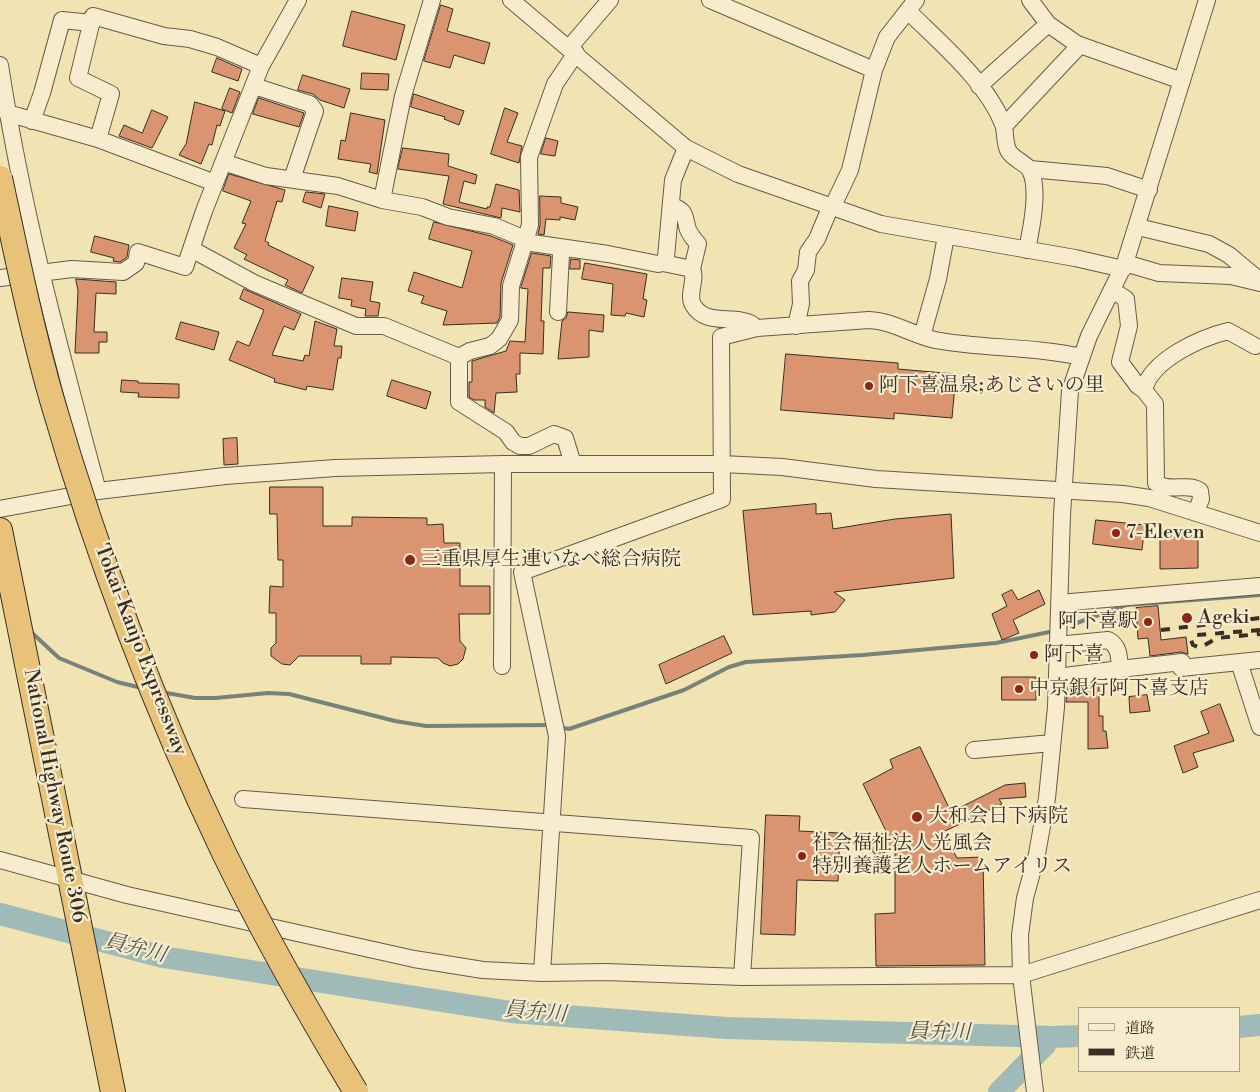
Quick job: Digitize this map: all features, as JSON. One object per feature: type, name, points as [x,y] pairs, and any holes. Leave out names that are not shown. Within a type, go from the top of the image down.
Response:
[{"type":"highway","name":"Tokai-Kanjo Expressway","points":[[0,178],[25,294],[52,399],[90,520],[129,630],[174,742],[224,854],[303,1003],[356,1092]]},
{"type":"highway","name":"National Highway Route 306","points":[[0,530],[73,885],[112,1092]]},
{"type":"street","points":[[0,278],[72,269],[122,272],[136,263],[138,252],[185,267],[193,250],[215,183],[261,66],[298,0]]},
{"type":"street","points":[[382,200],[403,96],[432,0]]},
{"type":"street","points":[[511,0],[686,148],[738,174],[881,224],[1159,273],[1231,276],[1260,282]]},
{"type":"street","points":[[459,357],[470,351],[490,346],[504,333],[512,311],[511,286],[530,226],[529,157],[555,84],[572,51],[608,0]]},
{"type":"street","points":[[710,0],[874,70]]},
{"type":"street","points":[[1030,0],[1048,24],[1080,45],[1182,81]]},
{"type":"street","points":[[1035,1092],[1021,975],[1020,935],[1025,898],[1037,854],[1047,798],[1057,677],[1068,408],[1072,381],[1080,357],[1124,266],[1138,227],[1207,0]]},
{"type":"street","points":[[796,326],[801,304],[800,280],[806,270],[808,252],[817,239],[850,170],[874,70],[887,37],[909,4],[994,106],[1004,126],[1004,138],[1009,153],[1030,169],[1107,176],[1149,190]]},
{"type":"street","points":[[98,139],[111,94],[78,78],[93,16],[164,36],[190,39],[217,47],[261,66]]},
{"type":"street","points":[[32,121],[42,94],[62,20],[92,23]]},
{"type":"street","points":[[978,86],[1048,24]]},
{"type":"street","points":[[1004,126],[1080,45]]},
{"type":"street","points":[[0,66],[7,114],[40,272],[98,491]]},
{"type":"street","points":[[254,86],[310,104],[315,111],[292,180]]},
{"type":"street","points":[[7,114],[98,139],[215,183]]},
{"type":"street","points":[[663,263],[666,257],[675,174],[686,148]]},
{"type":"street","points":[[223,162],[266,176],[338,186],[382,200],[422,207],[448,217],[494,226],[525,240],[559,248],[608,254],[692,269]]},
{"type":"street","points":[[1027,250],[1034,210],[1030,169]]},
{"type":"street","points":[[672,205],[682,210],[687,219],[687,227],[698,244],[692,269],[694,277],[692,301],[695,308],[709,318],[749,322],[757,328]]},
{"type":"street","points":[[1138,227],[1209,244],[1228,255],[1260,282]]},
{"type":"street","points":[[922,336],[943,256],[946,236]]},
{"type":"street","points":[[558,312],[561,254],[559,248]]},
{"type":"street","points":[[193,250],[254,283],[356,326],[384,326],[459,357]]},
{"type":"street","points":[[1112,290],[1126,299],[1129,326],[1120,362],[1154,404],[1156,483],[1171,488],[1196,488],[1200,491],[1201,500],[1196,512]]},
{"type":"street","points":[[542,973],[558,736],[522,572],[722,500],[721,337],[757,328],[880,320],[934,340],[1058,352],[1080,357]]},
{"type":"street","points":[[1144,390],[1146,380],[1159,368],[1184,348],[1205,337],[1228,331],[1255,346]]},
{"type":"street","points":[[459,357],[459,402],[506,432],[513,442],[520,446],[529,446],[554,434],[565,438],[573,464]]},
{"type":"street","points":[[502,666],[503,464]]},
{"type":"street","points":[[0,509],[164,481],[302,470],[503,464],[722,464],[782,466],[876,480],[1065,490],[1149,498],[1260,533]]},
{"type":"street","points":[[1059,603],[1260,586]]},
{"type":"street","points":[[1058,633],[1108,640],[1113,643],[1118,651],[1120,669]]},
{"type":"street","points":[[1057,677],[1182,662],[1182,668],[1260,660]]},
{"type":"street","points":[[1239,662],[1260,727]]},
{"type":"street","points":[[974,750],[1052,743]]},
{"type":"street","points":[[243,799],[751,838],[742,977]]},
{"type":"street","points":[[0,860],[73,885],[127,895],[414,959],[483,970],[542,973],[606,972],[742,977],[1021,975],[1260,900]]},
{"type":"path","points":[[1114,614],[1120,621]]},
{"type":"building","points":[[441,5],[453,9],[447,31],[490,43],[484,64],[454,55],[450,68],[424,61]]},
{"type":"building","points":[[352,11],[405,25],[396,60],[343,46]]},
{"type":"building","points":[[217,58],[242,69],[238,81],[212,72]]},
{"type":"building","points":[[362,73],[389,74],[388,90],[361,89]]},
{"type":"building","points":[[303,75],[350,89],[344,108],[320,100],[313,94],[298,90]]},
{"type":"building","points":[[230,88],[240,92],[232,113],[222,109]]},
{"type":"building","points":[[414,94],[464,111],[459,125],[444,119],[445,117],[411,107]]},
{"type":"building","points":[[259,98],[304,113],[299,127],[253,114]]},
{"type":"building","points":[[195,102],[225,111],[220,126],[217,125],[212,145],[209,144],[201,164],[179,155],[186,144]]},
{"type":"building","points":[[505,108],[518,113],[507,142],[522,146],[519,163],[491,154]]},
{"type":"building","points":[[152,110],[168,117],[152,148],[119,136],[124,125],[142,133]]},
{"type":"building","points":[[351,113],[385,120],[377,174],[369,172],[371,164],[338,159],[341,140],[345,141]]},
{"type":"building","points":[[546,138],[558,141],[555,156],[541,154]]},
{"type":"building","points":[[403,148],[449,154],[448,166],[477,175],[475,184],[464,181],[459,202],[487,209],[487,207],[490,207],[496,184],[519,190],[520,212],[502,208],[501,218],[443,204],[449,176],[398,169]]},
{"type":"building","points":[[229,174],[285,190],[282,202],[277,201],[265,241],[269,243],[268,245],[314,267],[302,293],[285,285],[288,280],[244,259],[247,255],[234,248],[246,224],[242,223],[251,201],[223,191]]},
{"type":"building","points":[[306,192],[325,194],[321,208],[303,202]]},
{"type":"building","points":[[540,196],[561,197],[561,203],[578,207],[575,220],[560,217],[560,220],[546,219],[544,235],[538,234],[540,225]]},
{"type":"building","points":[[329,206],[358,212],[355,231],[326,226]]},
{"type":"building","points":[[434,222],[491,236],[513,245],[501,283],[500,317],[497,323],[443,325],[447,311],[421,303],[424,296],[408,291],[414,272],[462,288],[472,251],[429,239]]},
{"type":"building","points":[[95,236],[129,245],[127,257],[120,262],[113,261],[114,258],[91,252]]},
{"type":"building","points":[[532,253],[551,256],[550,268],[543,268],[541,321],[544,321],[543,354],[520,353],[520,374],[516,374],[517,392],[496,393],[494,413],[485,407],[485,400],[474,400],[469,397],[469,382],[472,382],[472,361],[506,351],[510,341],[525,342],[528,289],[521,288]]},
{"type":"building","points":[[571,259],[580,260],[580,269],[570,269]]},
{"type":"building","points":[[585,263],[647,274],[643,299],[647,300],[644,317],[626,313],[625,316],[611,315],[613,284],[582,279]]},
{"type":"building","points":[[342,278],[373,282],[370,301],[380,303],[378,316],[365,316],[366,309],[351,306],[352,300],[339,298]]},
{"type":"building","points":[[76,279],[116,282],[116,294],[96,293],[94,332],[107,332],[107,342],[99,342],[99,353],[75,353],[78,291]]},
{"type":"building","points":[[244,289],[301,314],[294,330],[284,326],[272,355],[303,361],[305,355],[309,356],[315,321],[337,329],[334,346],[342,346],[341,358],[338,358],[333,390],[307,386],[306,390],[274,382],[275,379],[229,360],[237,341],[249,346],[264,310],[240,299]]},
{"type":"building","points":[[568,312],[604,315],[603,332],[589,330],[589,357],[558,359],[562,321],[566,318]]},
{"type":"building","points":[[181,322],[219,332],[214,350],[176,339]]},
{"type":"building","name":"阿下喜温泉;あじさいの里","points":[[786,354],[898,363],[898,369],[956,374],[952,418],[894,413],[894,419],[781,410]]},
{"type":"building","points":[[122,380],[138,381],[138,383],[179,384],[179,398],[138,397],[139,393],[121,392]]},
{"type":"building","points":[[392,380],[431,392],[426,409],[387,396]]},
{"type":"building","points":[[237,438],[238,464],[224,465],[223,439]]},
{"type":"building","points":[[270,487],[323,487],[323,526],[352,526],[352,517],[427,518],[427,525],[443,524],[444,543],[460,543],[460,586],[490,586],[490,614],[459,614],[460,641],[466,648],[463,659],[458,664],[450,666],[438,658],[391,657],[391,664],[361,664],[361,656],[299,656],[290,665],[282,664],[271,656],[271,648],[276,643],[276,613],[269,613],[270,586],[283,587],[283,560],[278,560],[277,514],[270,514]]},
{"type":"building","points":[[816,504],[816,514],[831,513],[833,529],[895,519],[951,514],[954,578],[834,592],[845,600],[835,612],[811,615],[811,611],[753,615],[743,511]]},
{"type":"building","points":[[1096,520],[1145,525],[1142,550],[1093,544]]},
{"type":"building","points":[[1198,532],[1198,568],[1160,569],[1160,533]]},
{"type":"building","points":[[1012,590],[1018,600],[1039,590],[1045,604],[1013,620],[1019,633],[1002,640],[992,614],[1007,606],[1002,595]]},
{"type":"building","points":[[1158,606],[1161,640],[1186,637],[1188,654],[1181,652],[1150,656],[1148,638],[1138,639],[1136,608]]},
{"type":"building","points":[[724,636],[732,653],[666,684],[659,665]]},
{"type":"building","name":"中京銀行阿下喜支店","points":[[1002,677],[1036,677],[1036,700],[1002,700]]},
{"type":"building","points":[[1099,686],[1099,716],[1103,716],[1103,731],[1106,731],[1108,748],[1088,749],[1088,702],[1066,702],[1067,687]]},
{"type":"building","points":[[1147,695],[1150,711],[1130,713],[1129,697]]},
{"type":"building","points":[[1220,704],[1234,741],[1193,753],[1198,767],[1183,773],[1174,746],[1209,733],[1201,712]]},
{"type":"building","points":[[920,747],[951,812],[1005,785],[1025,783],[1026,797],[999,799],[1002,804],[943,832],[957,858],[983,857],[985,965],[876,966],[875,914],[895,913],[895,846],[877,857],[867,844],[886,831],[863,784],[893,768],[890,760]]},
{"type":"building","name":"社会福祉法人光風会 特別養護老人ホームアイリス","points":[[766,815],[800,816],[799,831],[840,833],[838,881],[797,880],[795,935],[761,934]]},
{"type":"waterway","points":[[1063,628],[1126,605],[1260,595]]},
{"type":"waterway","points":[[30,631],[59,658],[117,682],[142,688]]},
{"type":"waterway","points":[[559,727],[569,729],[684,690],[729,667],[746,662],[863,655],[996,643],[1054,631]]},
{"type":"waterway","points":[[161,692],[195,698],[268,693],[289,694],[395,721],[426,726],[549,725]]},
{"type":"waterway","name":"員弁川","points":[[0,914],[163,957],[511,1012],[727,1028],[1053,1037],[1078,1036]]},
{"type":"waterway","name":"員弁川","points":[[1240,1027],[1260,1025]]},
{"type":"waterway","points":[[999,1092],[1045,1045]]},
{"type":"railway","points":[[1161,630],[1260,618]]},
{"type":"railway","points":[[1260,630],[1196,635],[1191,640],[1193,645],[1200,648],[1217,638],[1260,634]]},
{"type":"place","name":"阿下喜温泉;あじさいの里","points":[[869,386]]},
{"type":"place","name":"7-Eleven","points":[[1116,533]]},
{"type":"place","name":"三重県厚生連いなべ総合病院","points":[[410,560]]},
{"type":"place","name":"Ageki","points":[[1187,618]]},
{"type":"place","name":"阿下喜駅","points":[[1148,622]]},
{"type":"place","name":"阿下喜","points":[[1034,655]]},
{"type":"place","name":"中京銀行阿下喜支店","points":[[1019,689]]},
{"type":"place","name":"大和会日下病院","points":[[917,817]]},
{"type":"place","name":"社会福祉法人光風会 特別養護老人ホームアイリス","points":[[802,856]]}]
